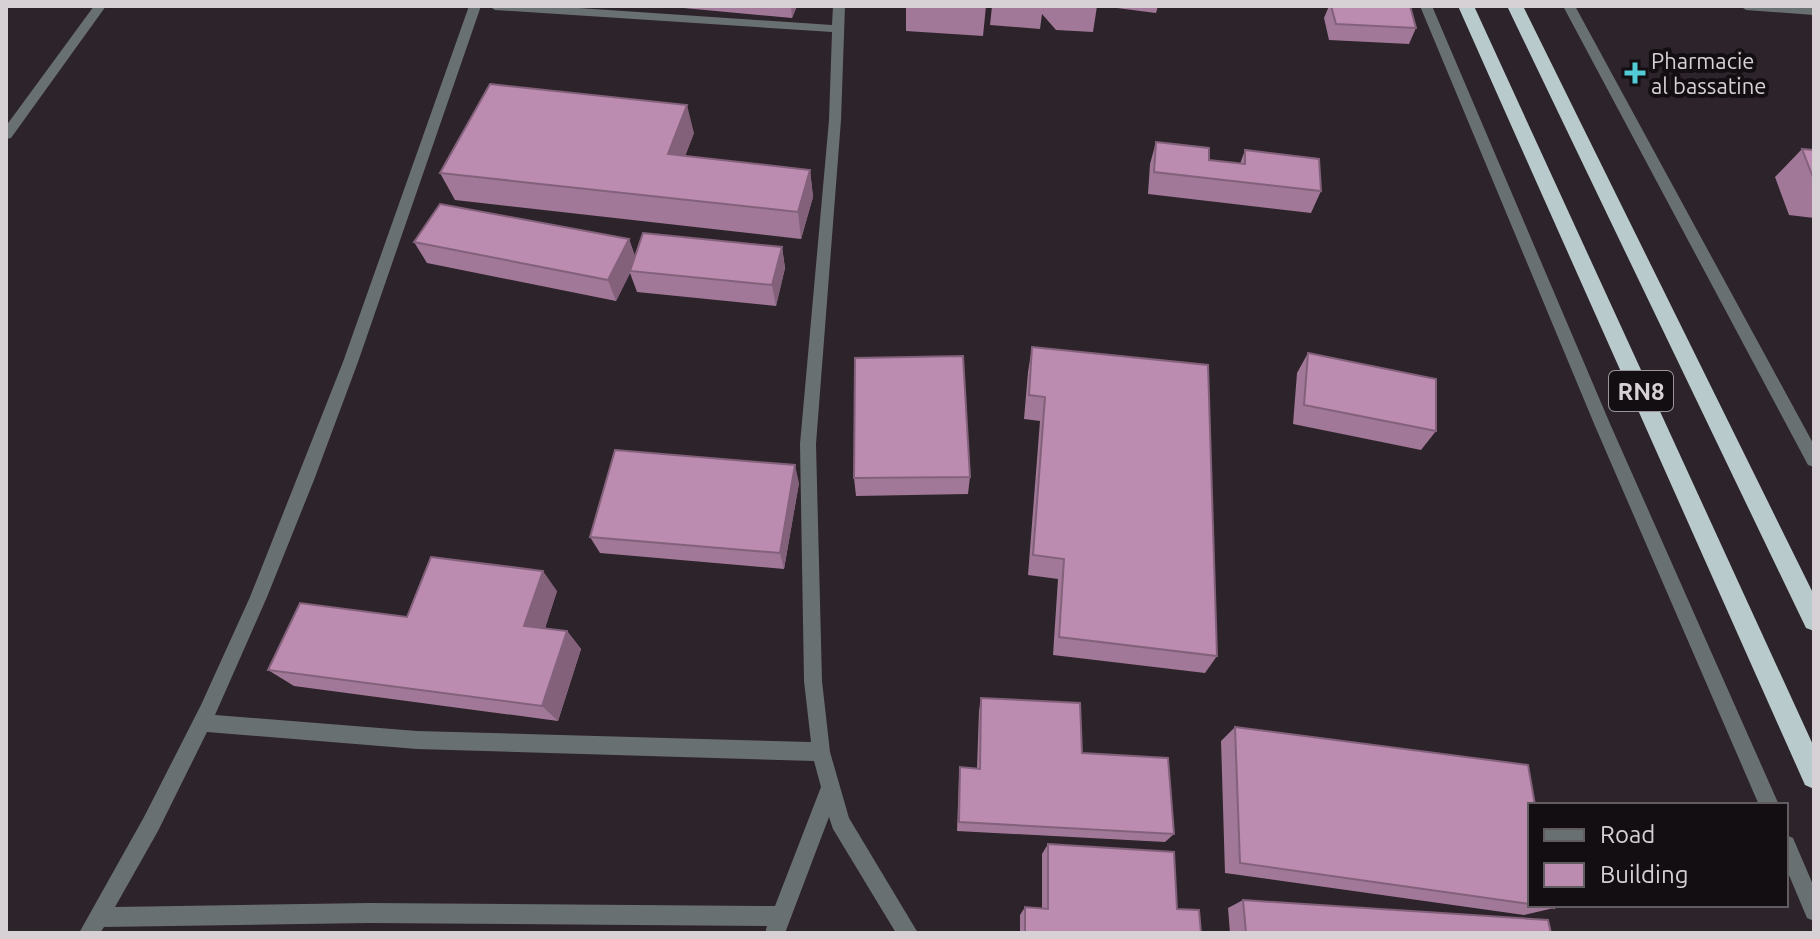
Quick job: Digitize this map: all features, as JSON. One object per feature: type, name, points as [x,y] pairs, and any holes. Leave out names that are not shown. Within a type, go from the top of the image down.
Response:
[{"type":"highway","name":"RN8","points":[[1466,6],[1814,776]]},
{"type":"highway","name":"RN8","points":[[1515,6],[1814,620]]},
{"type":"street","points":[[6,135],[100,6]]},
{"type":"street","points":[[94,925],[202,723],[283,542],[475,6]]},
{"type":"street","points":[[495,6],[838,29]]},
{"type":"street","points":[[839,6],[835,120],[808,444],[813,681],[821,752],[840,822],[908,933]]},
{"type":"street","points":[[1426,6],[1603,426],[1768,803]]},
{"type":"street","points":[[1569,6],[1814,460]]},
{"type":"street","points":[[1746,6],[1814,11]]},
{"type":"street","points":[[202,723],[417,740],[821,752]]},
{"type":"street","points":[[94,925],[369,913],[778,924],[831,786]]},
{"type":"street","points":[[1788,850],[1814,911]]},
{"type":"building","points":[[1331,6],[1410,6],[1416,28],[1336,24]]},
{"type":"building","points":[[490,84],[687,105],[668,154],[810,170],[798,212],[440,173]]},
{"type":"building","points":[[1156,142],[1209,148],[1209,160],[1245,164],[1245,150],[1319,159],[1321,191],[1154,172]]},
{"type":"building","points":[[1802,149],[1814,150],[1814,180]]},
{"type":"building","points":[[440,204],[629,239],[608,280],[414,242]]},
{"type":"building","points":[[643,233],[782,247],[772,285],[630,271]]},
{"type":"building","points":[[1032,347],[1208,365],[1217,656],[1059,637],[1064,559],[1033,555],[1045,397],[1029,395]]},
{"type":"building","points":[[1308,353],[1436,379],[1436,431],[1304,405]]},
{"type":"building","points":[[963,356],[970,477],[854,478],[855,358]]},
{"type":"building","points":[[615,450],[795,465],[780,553],[590,537]]},
{"type":"building","points":[[431,557],[543,571],[524,626],[567,631],[542,706],[268,670],[300,603],[407,617]]},
{"type":"building","points":[[981,698],[1080,703],[1082,753],[1168,758],[1174,834],[959,822],[960,767],[980,769]]},
{"type":"building","points":[[1235,727],[1528,765],[1535,803],[1528,803],[1528,904],[1240,863]]},
{"type":"building","points":[[1048,844],[1174,852],[1177,909],[1199,910],[1201,933],[1025,933],[1025,907],[1048,909]]},
{"type":"building","points":[[1243,900],[1548,920],[1551,933],[1246,933]]},
{"type":"place","name":"Pharmacie al bassatine","points":[[1635,73]]}]
